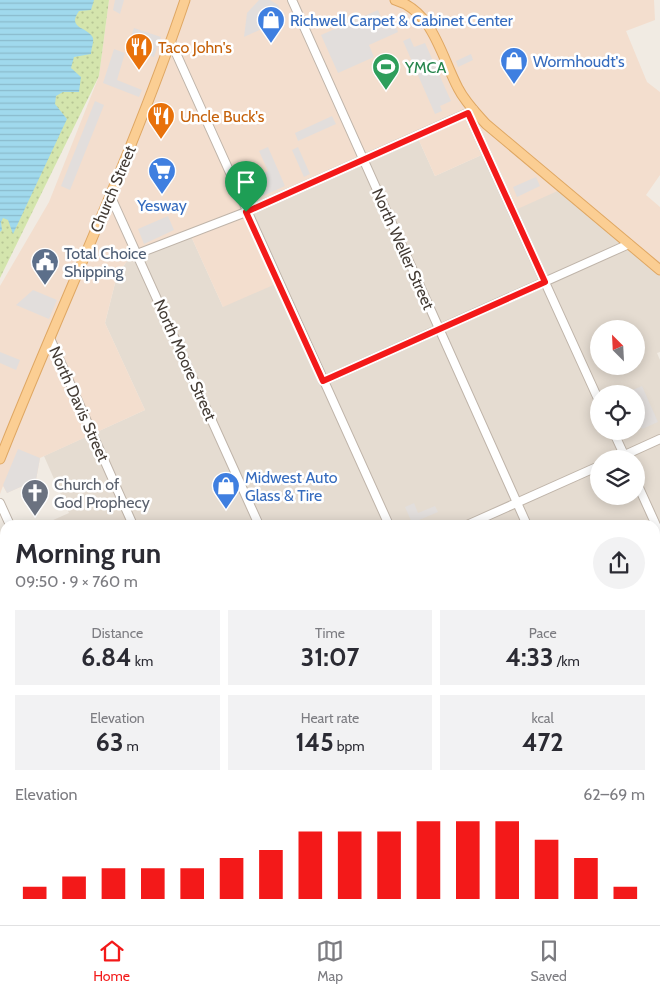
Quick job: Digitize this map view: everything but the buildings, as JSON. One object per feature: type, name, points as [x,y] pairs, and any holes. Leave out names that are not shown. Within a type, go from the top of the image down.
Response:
[{"type":"main road","name":"Church Street","points":[[0,459],[110,195],[171,42],[185,0]]},
{"type":"main road","points":[[394,0],[410,5],[425,19],[471,112],[660,270]]},
{"type":"street","name":"North Weller Street","points":[[292,0],[525,520]]},
{"type":"street","points":[[171,42],[246,212],[387,520]]},
{"type":"street","points":[[137,254],[246,212],[471,112],[592,385]]},
{"type":"street","name":"North Moore Street","points":[[110,195],[257,520]]},
{"type":"street","points":[[323,381],[629,244]]},
{"type":"street","name":"North Davis Street","points":[[50,338],[130,520]]},
{"type":"street","points":[[638,450],[660,439]]},
{"type":"street","points":[[478,520],[590,470]]},
{"type":"street","points":[[645,501],[654,520]]},
{"type":"street","points":[[0,503],[8,520]]},
{"type":"shaded area","points":[[109,0],[654,0],[655,20],[626,31],[647,82],[660,92],[660,175],[646,195],[660,207],[660,270],[562,189],[513,211],[486,153],[435,176],[417,136],[246,212],[278,283],[223,307],[190,234],[137,254],[127,261],[117,275],[105,323],[145,410],[40,458],[36,480],[7,493],[3,486],[0,494],[0,286],[49,202],[99,76]]},
{"type":"shaded area","points":[[115,0],[124,0],[120,14],[113,10]]},
{"type":"shaded area","points":[[259,0],[270,0],[278,5],[284,19],[244,37],[247,13]]},
{"type":"shaded area","points":[[378,10],[386,28],[395,24],[398,32],[369,45],[374,57],[338,73],[321,35]]},
{"type":"shaded area","points":[[134,28],[161,37],[154,57],[127,48]]},
{"type":"shaded area","points":[[410,38],[414,47],[425,43],[451,101],[440,106],[442,111],[435,114],[403,41]]},
{"type":"shaded area","points":[[114,49],[125,53],[117,80],[142,90],[139,97],[103,83]]},
{"type":"shaded area","points":[[471,54],[473,60],[458,67],[456,61]]},
{"type":"shaded area","points":[[95,101],[104,105],[70,190],[61,186]]},
{"type":"shaded area","points":[[332,116],[336,124],[298,141],[295,133]]},
{"type":"shaded area","points":[[417,136],[435,176],[486,153],[562,189],[660,270],[660,352],[657,353],[660,360],[660,520],[53,520],[69,513],[44,456],[145,410],[105,323],[117,275],[127,261],[137,254],[190,234],[223,307],[246,212]]},
{"type":"shaded area","points":[[268,147],[285,186],[254,200],[245,181],[268,171],[259,151]]},
{"type":"shaded area","points":[[298,147],[310,174],[304,177],[292,150]]},
{"type":"shaded area","points":[[536,177],[540,186],[517,197],[513,187]]},
{"type":"shaded area","points":[[168,216],[174,230],[144,244],[138,229]]},
{"type":"shaded area","points":[[33,290],[57,300],[49,319],[16,305]]},
{"type":"shaded area","points":[[0,352],[20,360],[16,370],[0,363]]},
{"type":"shaded area","points":[[645,393],[658,422],[645,428]]},
{"type":"shaded area","points":[[18,449],[40,458],[36,480],[7,493],[3,485]]},
{"type":"shaded area","points":[[414,503],[418,513],[435,506],[438,512],[419,520],[411,520],[405,507]]},
{"type":"green space","points":[[0,0],[109,0],[99,76],[0,278]]},
{"type":"water","points":[[0,0],[94,0],[91,10],[79,11],[75,21],[77,25],[91,34],[93,38],[91,54],[74,57],[71,68],[81,77],[79,92],[63,92],[56,96],[55,104],[67,119],[13,234],[8,220],[3,218],[1,222],[2,230],[0,232]]},
{"type":"place","name":"Richwell Carpet & Cabinet Center","points":[[271,44]]},
{"type":"place","name":"Taco John's","points":[[139,71]]},
{"type":"place","name":"Wormhoudt's","points":[[514,85]]},
{"type":"place","name":"YMCA","points":[[386,91]]},
{"type":"place","name":"Uncle Buck's","points":[[161,140]]},
{"type":"place","name":"Yesway","points":[[162,195]]},
{"type":"place","name":"Total Choice Shipping","points":[[45,286]]},
{"type":"place","name":"Midwest Auto Glass & Tire","points":[[226,510]]},
{"type":"place","name":"Church of God Prophecy","points":[[35,517]]},
{"type":"route","points":[[468,113],[545,282],[323,381],[246,212],[468,113]]}]
